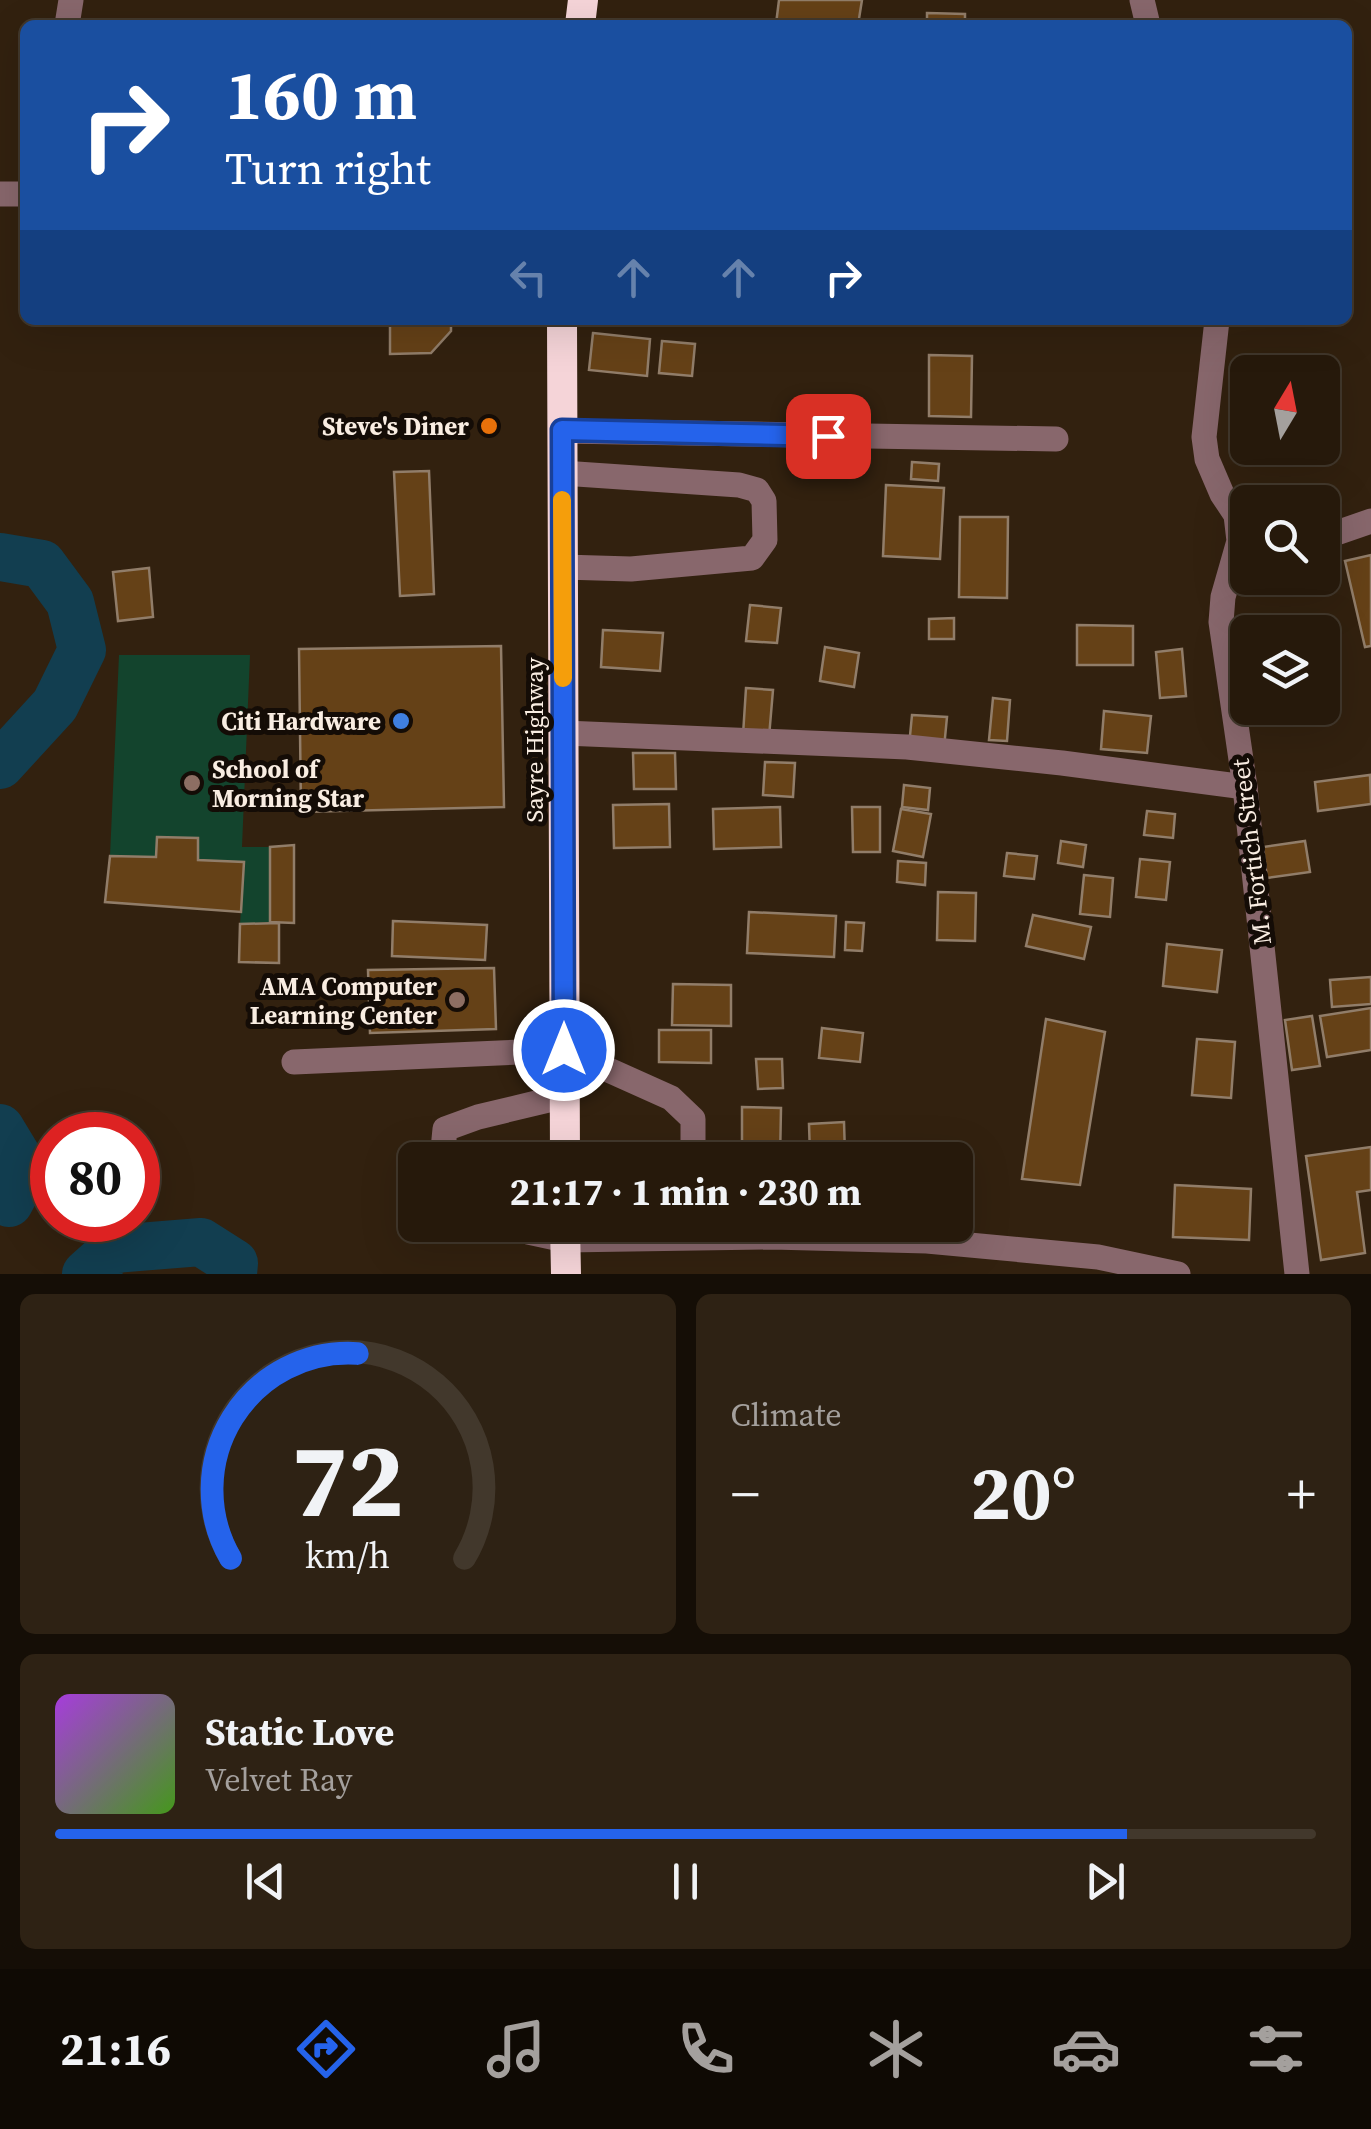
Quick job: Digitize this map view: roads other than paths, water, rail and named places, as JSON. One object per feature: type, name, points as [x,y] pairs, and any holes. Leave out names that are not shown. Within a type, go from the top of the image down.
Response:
[{"type":"highway","name":"Sayre Highway","points":[[562,325],[565,1142]]},
{"type":"highway","points":[[565,1242],[566,1274]]},
{"type":"street","name":"M. Fortich Street","points":[[1216,325],[1204,437],[1207,458],[1230,507]]},
{"type":"street","points":[[562,430],[1056,440]]},
{"type":"street","points":[[562,473],[739,485],[757,490],[764,501],[765,540],[752,558],[632,569],[562,567]]},
{"type":"street","points":[[1340,532],[1371,521]]},
{"type":"street","name":"M. Fortich Street","points":[[1230,583],[1223,597],[1221,622],[1245,788],[1298,1274]]},
{"type":"street","points":[[564,733],[907,747],[1245,788]]},
{"type":"street","points":[[294,1062],[564,1050],[672,1098],[694,1119],[693,1142]]},
{"type":"street","points":[[444,1142],[445,1128],[478,1116],[564,1096]]},
{"type":"street","points":[[937,1242],[1098,1257],[1178,1274]]},
{"type":"waterway","points":[[0,557],[42,564],[70,602],[82,650],[55,705],[0,765]]},
{"type":"waterway","points":[[0,1128],[26,1171],[9,1203],[0,1199]]},
{"type":"waterway","points":[[86,1274],[114,1249],[201,1242],[234,1263],[233,1274]]},
{"type":"place","name":"Steve's Diner","points":[[489,426]]},
{"type":"place","name":"Citi Hardware","points":[[401,721]]},
{"type":"place","name":"School of Morning Star","points":[[192,783]]},
{"type":"place","name":"AMA Computer Learning Center","points":[[457,1000]]}]
